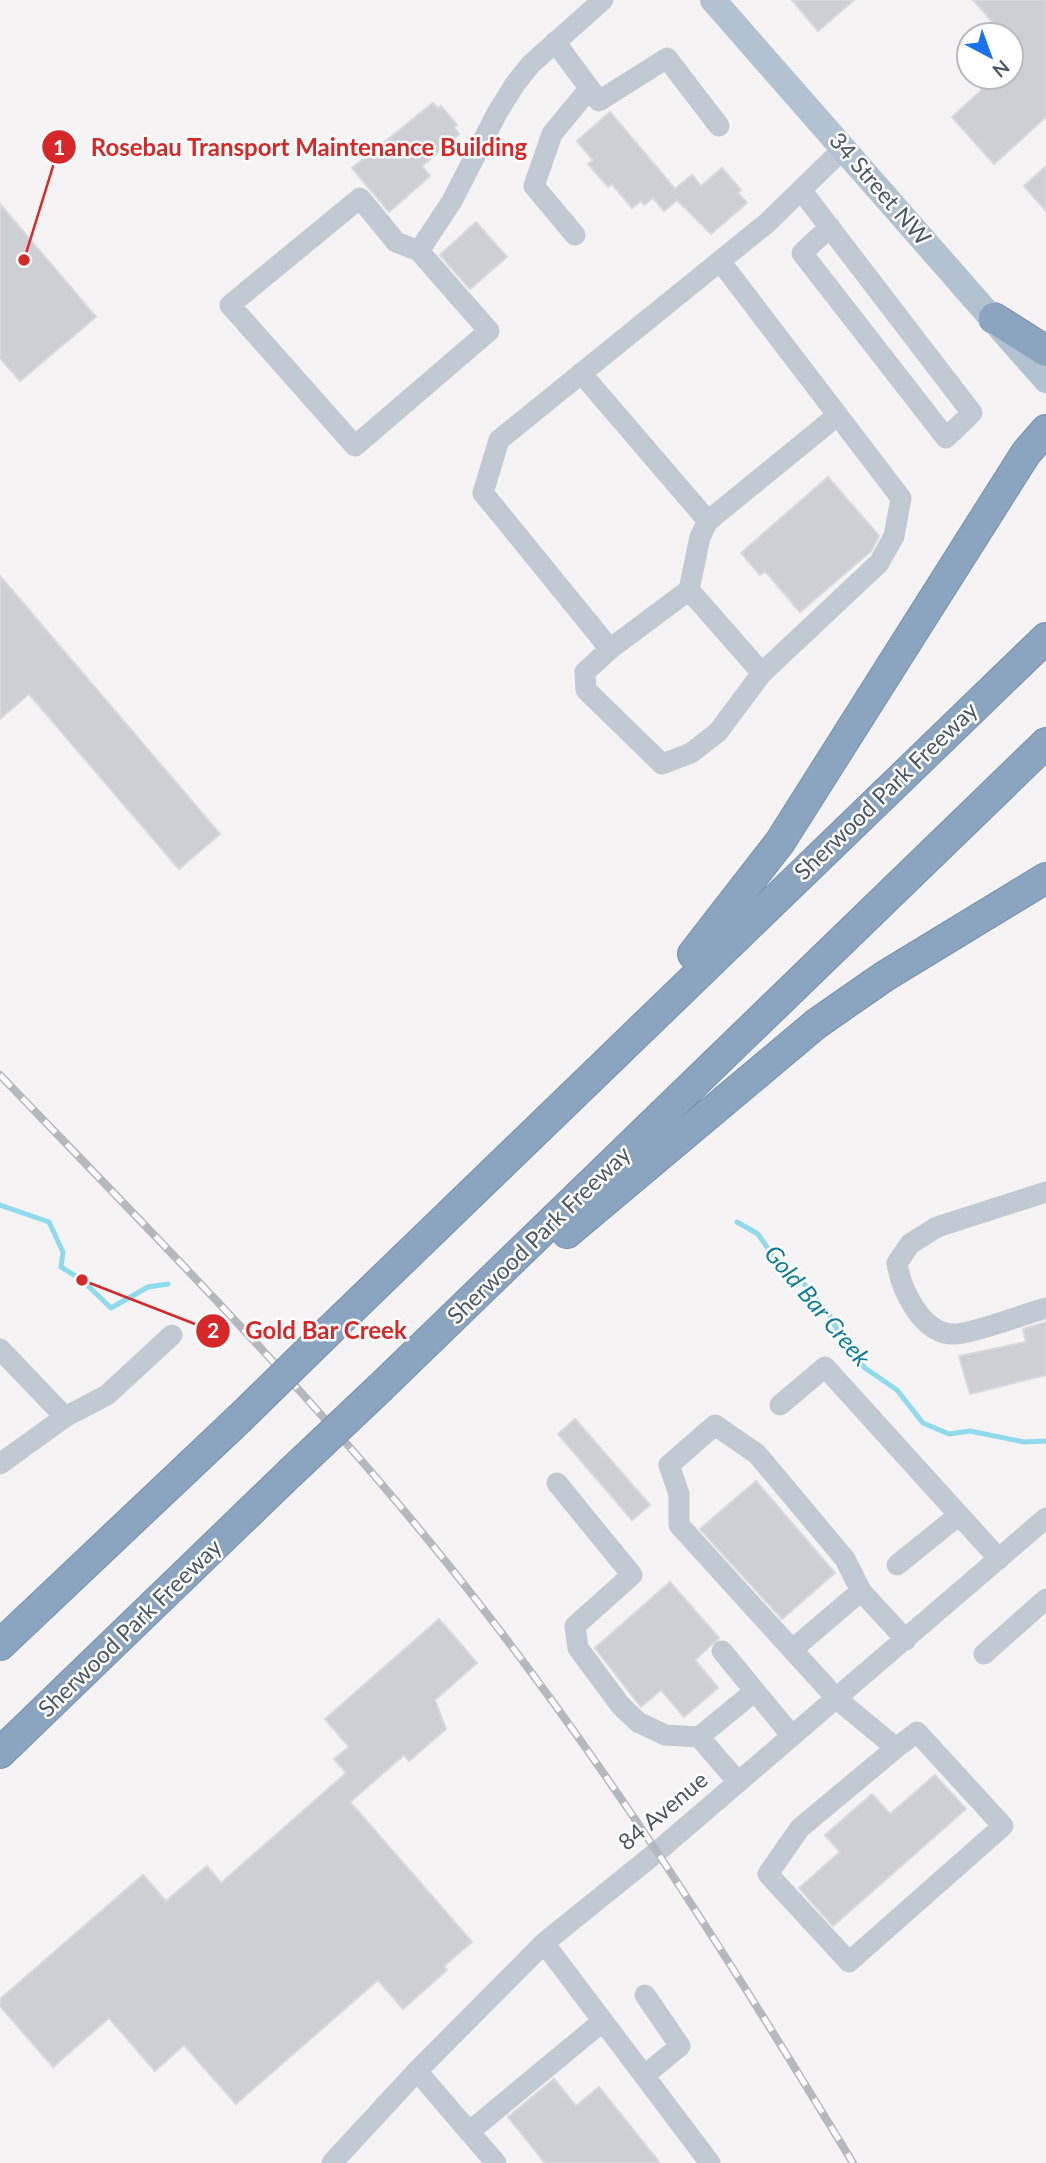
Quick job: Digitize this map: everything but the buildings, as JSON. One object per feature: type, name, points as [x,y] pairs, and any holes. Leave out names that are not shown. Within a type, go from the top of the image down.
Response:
[{"type":"highway","points":[[994,318],[1046,351]]},
{"type":"highway","points":[[606,1060],[722,919],[780,842],[1026,453],[1046,430]]},
{"type":"highway","name":"Sherwood Park Freeway","points":[[0,1645],[239,1419],[606,1060],[1046,638]]},
{"type":"highway","name":"Sherwood Park Freeway","points":[[0,1753],[1046,743]]},
{"type":"highway","points":[[426,1344],[542,1255],[816,1024],[885,976],[1046,878]]},
{"type":"main road","name":"34 Street NW","points":[[713,0],[1046,380]]},
{"type":"street","points":[[419,251],[452,201],[515,84],[531,64],[603,0]]},
{"type":"street","points":[[555,42],[599,101],[667,58],[719,126]]},
{"type":"street","points":[[575,235],[534,186],[552,134],[589,89]]},
{"type":"street","points":[[610,649],[482,493],[499,440],[767,223],[844,148]]},
{"type":"street","points":[[801,190],[830,227],[972,413],[946,438],[802,253],[830,227]]},
{"type":"street","points":[[360,198],[396,242],[419,251],[489,331],[355,446],[230,305],[360,198]]},
{"type":"street","points":[[720,261],[838,415],[901,498],[894,536],[879,563],[762,673],[718,732],[691,753],[662,764],[586,690],[585,672],[610,649],[689,590],[700,537],[708,522],[838,415]]},
{"type":"street","points":[[581,373],[708,522]]},
{"type":"street","points":[[689,590],[762,673]]},
{"type":"street","points":[[1046,1192],[937,1227],[910,1244],[897,1263],[901,1285],[918,1313],[936,1329],[955,1335],[1046,1308]]},
{"type":"street","points":[[0,1464],[65,1417],[107,1395],[172,1335]]},
{"type":"street","points":[[0,1349],[65,1417]]},
{"type":"street","points":[[780,1405],[825,1367],[999,1559]]},
{"type":"street","points":[[896,1748],[837,1699],[679,1525],[678,1494],[669,1465],[715,1425],[758,1454],[845,1559],[862,1591],[905,1640]]},
{"type":"street","points":[[557,1483],[632,1575],[575,1626],[578,1648],[621,1706],[638,1722],[665,1735],[699,1737],[755,1691]]},
{"type":"street","points":[[897,1565],[959,1515]]},
{"type":"street","name":"84 Avenue","points":[[345,2158],[416,2071],[544,1943],[837,1699],[1046,1518]]},
{"type":"street","points":[[793,1648],[862,1591]]},
{"type":"street","points":[[984,1654],[1046,1600]]},
{"type":"street","points":[[722,1651],[792,1736]]},
{"type":"street","points":[[917,1732],[1003,1826],[849,1962],[768,1874],[800,1828],[896,1748],[917,1732]]},
{"type":"street","points":[[699,1737],[738,1782]]},
{"type":"street","points":[[544,1943],[710,2163]]},
{"type":"street","points":[[644,2076],[680,2046],[645,1996]]},
{"type":"street","points":[[469,2132],[603,2021]]},
{"type":"street","points":[[416,2071],[496,2163]]},
{"type":"waterway","name":"Gold Bar Creek","points":[[0,1205],[49,1222],[63,1252],[61,1267],[82,1280],[111,1308],[148,1287],[168,1284]]},
{"type":"waterway","name":"Gold Bar Creek","points":[[737,1222],[758,1234],[778,1263],[801,1280],[830,1316],[846,1347],[865,1368],[897,1390],[923,1423],[949,1434],[970,1431],[1024,1442],[1046,1441]]},
{"type":"railway","points":[[0,1075],[279,1368],[438,1552],[551,1699],[656,1850],[853,2163]]},
{"type":"place","name":"Rosebau Transport Maintenance Building","points":[[24,260]]},
{"type":"place","name":"Gold Bar Creek","points":[[82,1280]]}]
